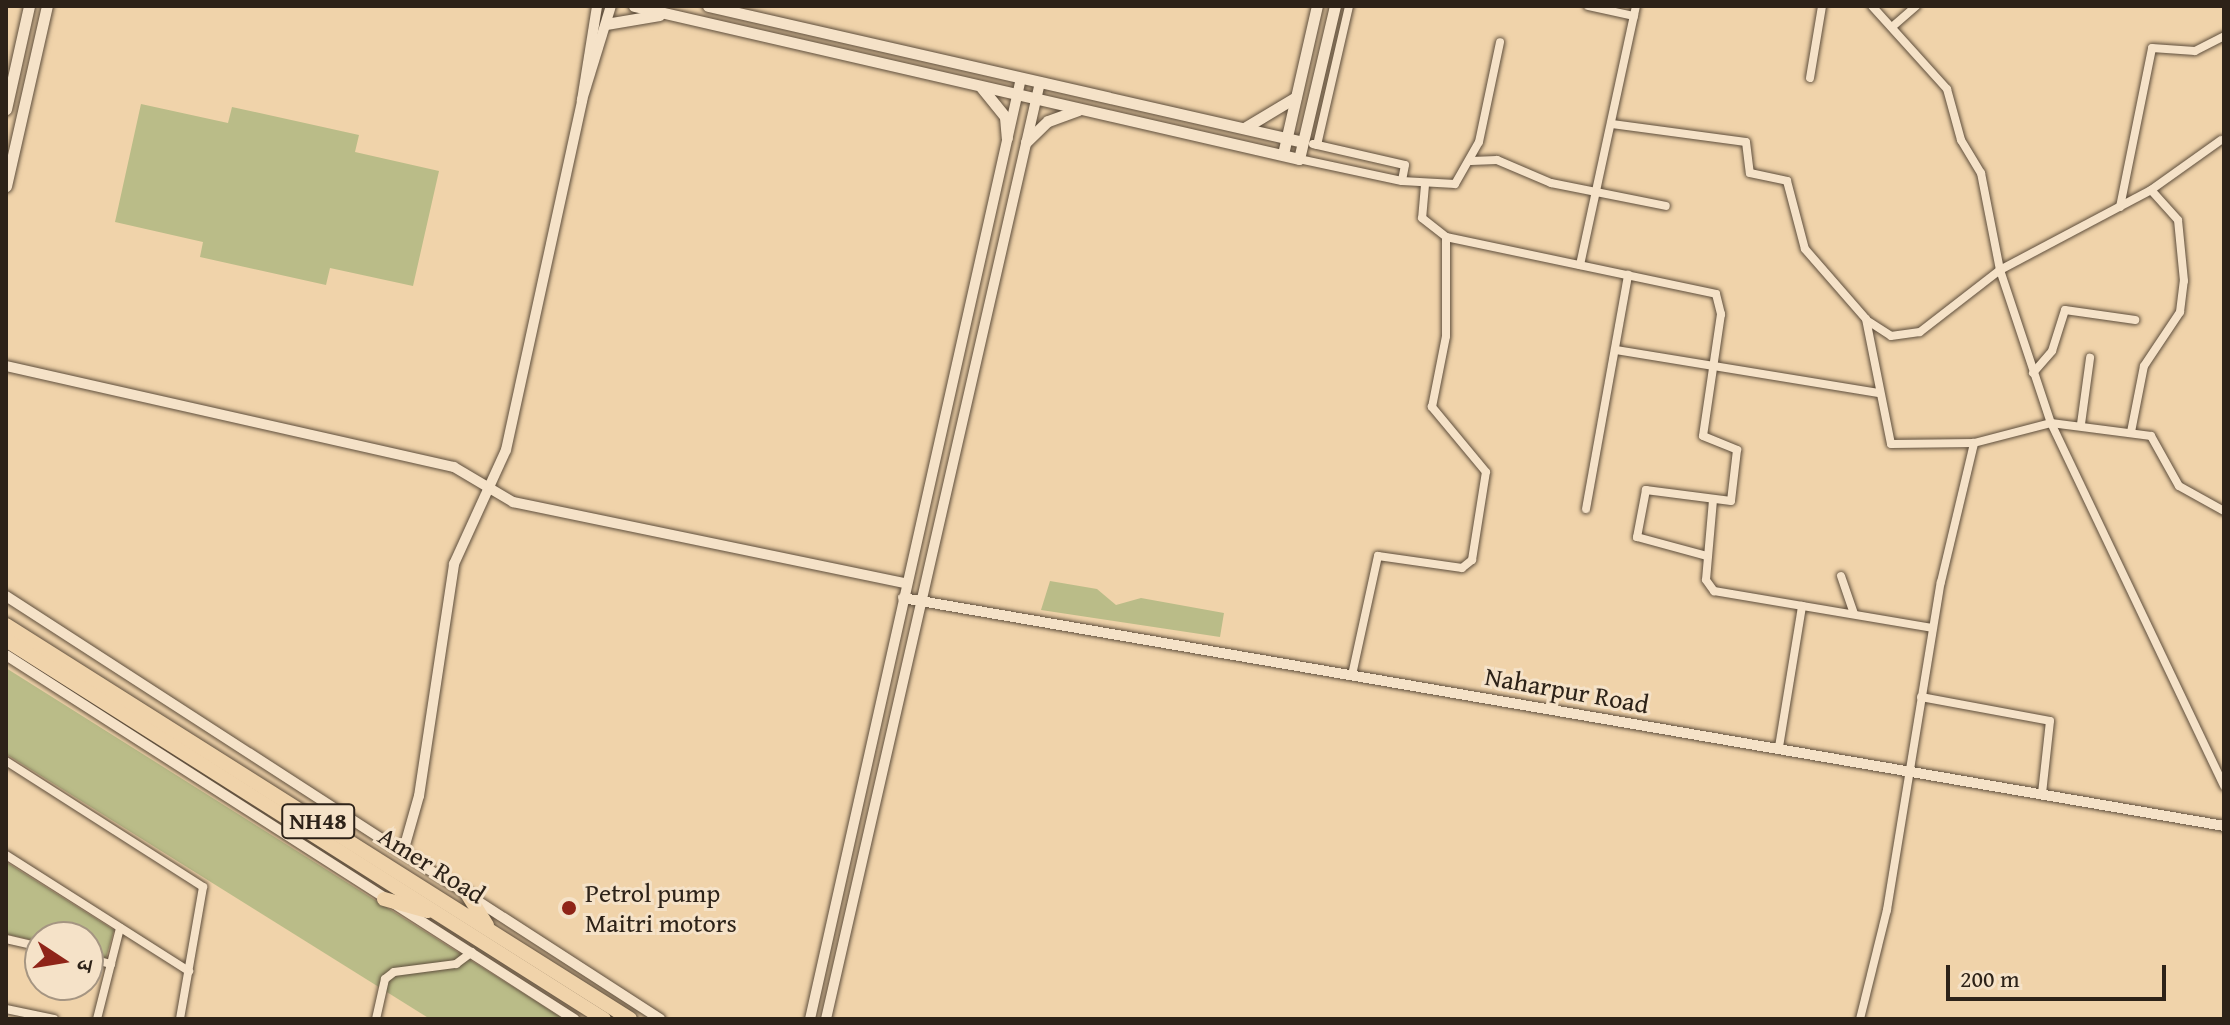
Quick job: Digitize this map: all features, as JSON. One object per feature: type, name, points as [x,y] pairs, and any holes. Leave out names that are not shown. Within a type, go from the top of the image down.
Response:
[{"type":"highway","name":"Amer Road","points":[[6,625],[630,1019]]},
{"type":"highway","name":"Amer Road","points":[[6,640],[604,1019]]},
{"type":"highway","points":[[468,895],[489,929]]},
{"type":"highway","points":[[384,899],[443,916]]},
{"type":"main road","points":[[6,109],[29,6]]},
{"type":"main road","points":[[6,186],[47,6]]},
{"type":"main road","points":[[634,6],[1299,159],[1335,6]]},
{"type":"main road","points":[[708,6],[1303,142]]},
{"type":"main road","points":[[1283,154],[1317,6]]},
{"type":"main road","points":[[606,24],[668,14]]},
{"type":"main road","points":[[979,85],[1005,117],[1007,138]]},
{"type":"main road","points":[[1242,128],[1266,122],[1296,97]]},
{"type":"main road","points":[[1026,142],[1048,121],[1082,109]]},
{"type":"street","points":[[403,852],[419,796],[454,564],[494,484],[582,100],[597,6]]},
{"type":"street","points":[[582,100],[611,6]]},
{"type":"street","points":[[1317,145],[1349,6]]},
{"type":"street","points":[[1580,265],[1599,193],[1635,11],[1588,6]]},
{"type":"street","points":[[1810,78],[1822,6]]},
{"type":"street","points":[[1872,6],[1947,89],[1961,140],[1981,173],[2000,270],[2051,423],[2224,786]]},
{"type":"street","points":[[1892,27],[1916,6]]},
{"type":"street","points":[[2120,207],[2152,48],[2195,51],[2224,36]]},
{"type":"street","points":[[1299,159],[1425,185],[1455,184],[1471,161],[1500,42]]},
{"type":"street","points":[[810,1019],[905,583],[1021,78]]},
{"type":"street","points":[[826,1019],[1040,82]]},
{"type":"street","points":[[1612,124],[1749,143],[1750,173],[1789,184],[1805,249],[1866,319],[1883,333],[1911,336],[2000,270],[2151,190],[2221,140]]},
{"type":"street","points":[[1303,142],[1405,165],[1402,181]]},
{"type":"street","points":[[1471,161],[1502,161],[1599,193],[1666,206]]},
{"type":"street","points":[[1425,185],[1422,218],[1446,237],[1716,294],[1721,314],[1703,436],[1737,455],[1731,501],[1646,490],[1637,534],[1639,541],[1707,556]]},
{"type":"street","points":[[2131,432],[2144,366],[2180,312],[2184,281],[2178,220],[2151,190]]},
{"type":"street","points":[[1352,675],[1378,556],[1462,568],[1472,560],[1484,467],[1432,407],[1446,336],[1446,237]]},
{"type":"street","points":[[1586,509],[1628,275]]},
{"type":"street","points":[[2033,373],[2052,351],[2065,310],[2135,320]]},
{"type":"street","points":[[1866,319],[1878,393],[1891,444],[1974,443],[2051,423],[2131,432],[2154,438],[2179,486],[2224,511]]},
{"type":"street","points":[[1616,350],[1878,393]]},
{"type":"street","points":[[2081,424],[2090,358]]},
{"type":"street","points":[[6,366],[454,467],[494,484],[513,502],[905,583]]},
{"type":"street","points":[[1860,1019],[1909,770],[1932,628],[1974,443]]},
{"type":"street","points":[[1713,500],[1707,556],[1714,591],[1932,628]]},
{"type":"street","points":[[1841,576],[1854,613]]},
{"type":"street","points":[[6,596],[660,1019]]},
{"type":"street","name":"Naharpur Road","points":[[903,598],[2224,826]]},
{"type":"street","points":[[1779,747],[1802,606]]},
{"type":"street","points":[[6,655],[384,899],[473,951],[574,1019]]},
{"type":"street","points":[[1921,697],[2053,724],[2042,794]]},
{"type":"street","points":[[6,761],[203,887],[180,1019]]},
{"type":"street","points":[[6,855],[189,971]]},
{"type":"street","points":[[97,1019],[120,928]]},
{"type":"street","points":[[376,1019],[385,979],[394,972],[456,964],[473,951]]},
{"type":"street","points":[[104,962],[111,964]]},
{"type":"street","points":[[6,1009],[54,1019]]},
{"type":"green space","points":[[141,104],[228,123],[232,107],[359,135],[355,152],[439,171],[413,286],[330,268],[326,285],[200,257],[203,242],[115,222]]},
{"type":"green space","points":[[1050,581],[1097,589],[1116,605],[1141,598],[1224,613],[1220,637],[1041,610]]},
{"type":"green space","points":[[6,668],[563,1019],[430,1019],[6,754]]},
{"type":"green space","points":[[6,862],[100,921],[24,921],[24,938],[6,934]]},
{"type":"green space","points":[[104,924],[114,930],[104,958]]},
{"type":"place","name":"Petrol pump Maitri motors","points":[[569,908]]}]
